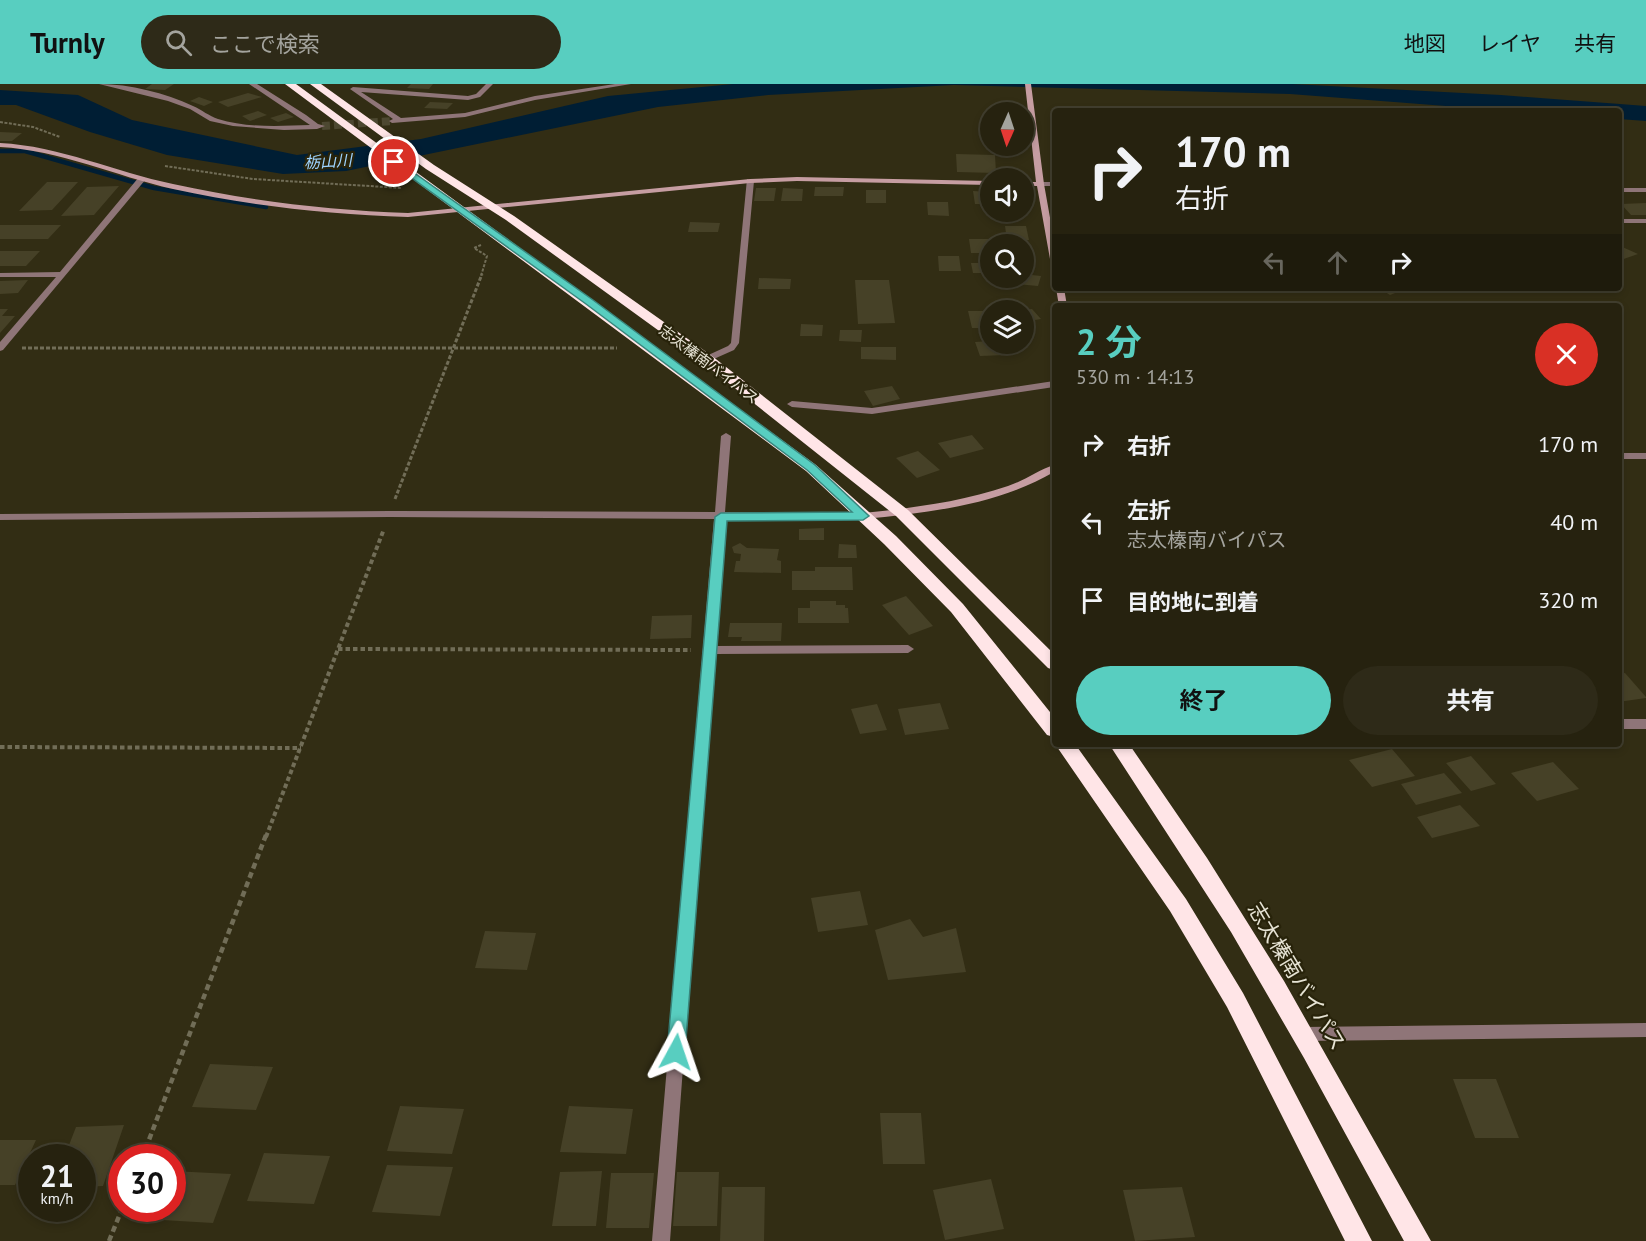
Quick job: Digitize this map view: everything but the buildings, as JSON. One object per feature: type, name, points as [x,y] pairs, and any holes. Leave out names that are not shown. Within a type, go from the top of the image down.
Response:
[{"type":"highway","name":"志太榛南バイパス","points":[[290,84],[458,210],[641,340],[811,468],[957,608],[1052,727]]},
{"type":"highway","name":"志太榛南バイパス","points":[[315,84],[430,167],[495,207],[707,359],[902,513],[1052,662]]},
{"type":"highway","points":[[1067,747],[1178,905],[1229,990],[1359,1241]]},
{"type":"highway","name":"志太榛南バイパス","points":[[1121,747],[1217,891],[1303,1034],[1418,1241]]},
{"type":"street","points":[[102,84],[141,92],[192,108],[209,119],[222,122],[250,127],[319,126],[252,84]]},
{"type":"street","points":[[490,84],[478,96],[468,98],[353,89],[396,121],[465,115],[535,98],[628,84]]},
{"type":"street","points":[[1028,84],[1040,184],[1051,222]]},
{"type":"street","points":[[0,145],[51,150],[139,182],[360,214],[408,214],[495,207],[750,181],[980,183]]},
{"type":"street","points":[[707,359],[731,348],[735,343],[750,181]]},
{"type":"street","points":[[0,348],[139,182]]},
{"type":"street","points":[[1034,184],[1052,184]]},
{"type":"street","points":[[1622,190],[1646,190]]},
{"type":"street","points":[[1622,222],[1646,222]]},
{"type":"street","points":[[0,275],[63,273]]},
{"type":"street","points":[[792,404],[872,411],[1052,384]]},
{"type":"street","points":[[661,1241],[726,436]]},
{"type":"street","points":[[1622,456],[1646,456]]},
{"type":"street","points":[[0,517],[390,514],[863,516],[902,513],[1011,489],[1040,478],[1052,469]]},
{"type":"street","points":[[709,650],[908,649]]},
{"type":"street","points":[[1622,724],[1646,724]]},
{"type":"street","points":[[1303,1034],[1646,1030]]},
{"type":"path","points":[[0,122],[33,127],[67,140]]},
{"type":"path","points":[[161,165],[253,179],[404,187]]},
{"type":"path","points":[[147,1144],[485,266],[487,256],[474,248],[481,245]]},
{"type":"path","points":[[0,348],[606,348],[620,347],[641,340]]},
{"type":"path","points":[[338,649],[709,650]]},
{"type":"path","points":[[0,747],[301,748]]},
{"type":"path","points":[[109,1241],[117,1222]]},
{"type":"water","name":"栃山川","points":[[733,84],[1292,84],[1501,95],[1646,106],[1646,121],[1622,119],[1622,108],[1472,108],[1290,94],[954,85],[768,95],[658,107],[346,171],[283,174],[167,155],[90,132],[16,105],[0,105],[0,90],[78,95],[132,120],[297,155],[421,139],[608,96]]},
{"type":"waterway","points":[[0,151],[25,151],[154,188],[266,207]]},
{"type":"tunnel","points":[[322,126],[392,121]]},
{"type":"route","points":[[394,162],[458,210],[590,302],[811,468],[863,516],[721,517],[676,1052]]}]
